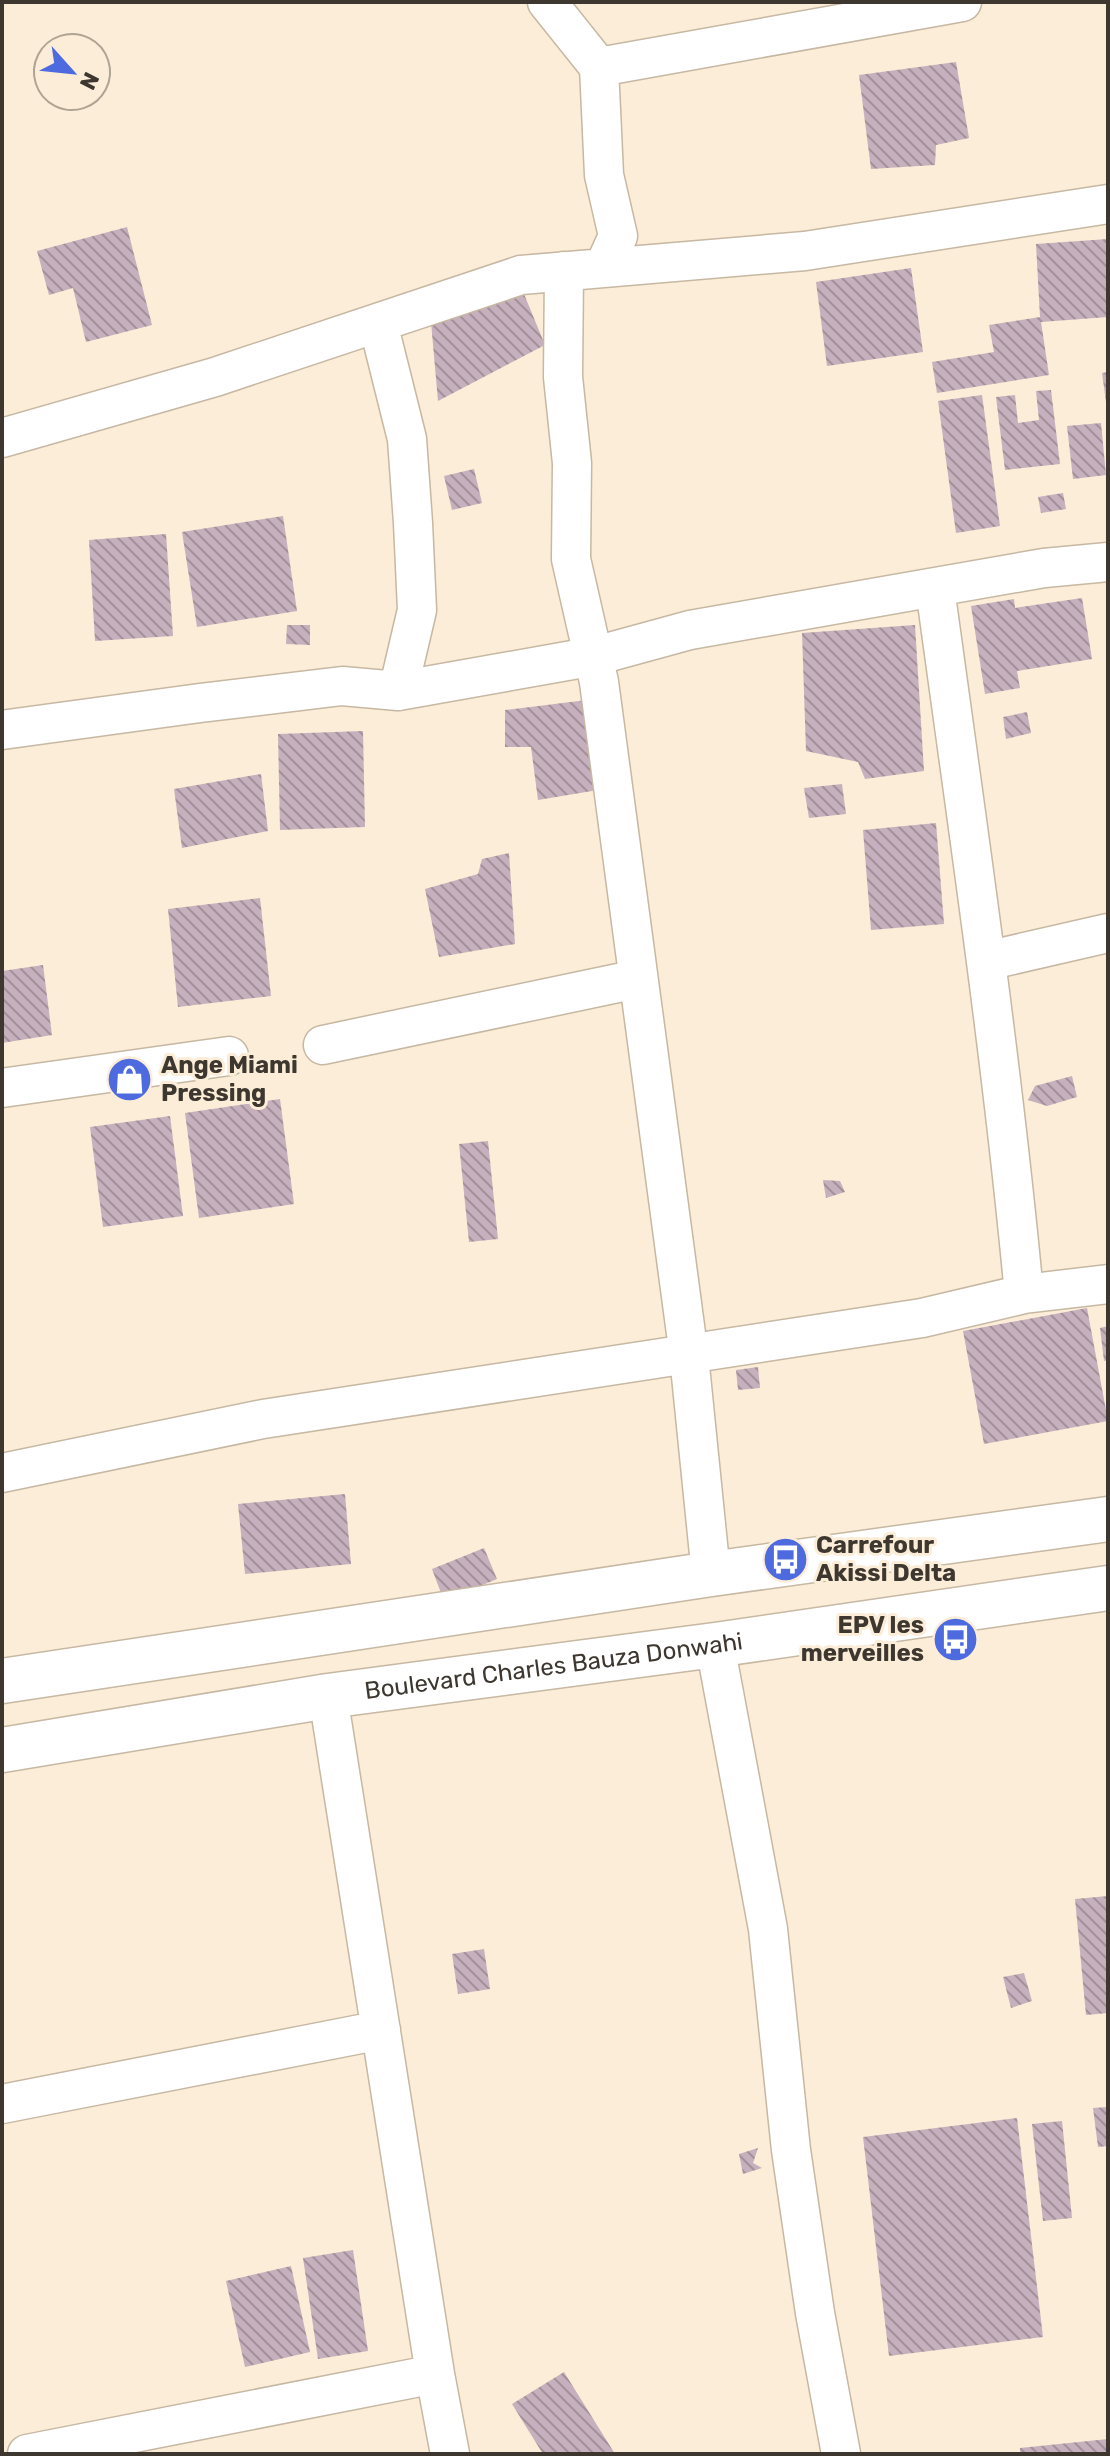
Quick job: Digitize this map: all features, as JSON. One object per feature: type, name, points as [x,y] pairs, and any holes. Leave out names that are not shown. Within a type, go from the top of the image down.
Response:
[{"type":"main road","points":[[2,1681],[711,1574],[1108,1519]]},
{"type":"main road","name":"Boulevard Charles Bauza Donwahi","points":[[2,1750],[328,1696],[715,1645],[1108,1588]]},
{"type":"street","points":[[547,2],[599,67],[604,175],[618,236],[604,267]]},
{"type":"street","points":[[599,67],[962,2]]},
{"type":"street","points":[[2,438],[215,377],[521,275],[805,251],[1108,204]]},
{"type":"street","points":[[564,271],[563,377],[572,463],[571,559],[595,656],[689,1356],[711,1574]]},
{"type":"street","points":[[378,323],[407,439],[413,523],[417,610],[398,691]]},
{"type":"street","points":[[2,730],[342,686],[398,691],[595,656],[690,630],[1044,568],[1108,562]]},
{"type":"street","points":[[935,588],[986,961],[1013,1176],[1024,1294]]},
{"type":"street","points":[[986,961],[1108,933]]},
{"type":"street","points":[[323,1045],[637,979]]},
{"type":"street","points":[[2,1088],[229,1056]]},
{"type":"street","points":[[2,1473],[263,1419],[689,1356],[922,1318],[1024,1294],[1108,1284]]},
{"type":"street","points":[[715,1645],[768,1929],[791,2150],[815,2313],[841,2454]]},
{"type":"street","points":[[328,1696],[450,2454]]},
{"type":"street","points":[[2,2104],[381,2030]]},
{"type":"street","points":[[27,2454],[95,2448],[435,2374]]},
{"type":"building","points":[[956,62],[969,138],[936,145],[935,165],[871,169],[859,75]]},
{"type":"building","points":[[127,227],[152,325],[86,342],[73,288],[49,295],[37,251]]},
{"type":"building","points":[[1108,239],[1108,317],[1041,322],[1049,375],[937,393],[932,362],[994,352],[989,325],[1040,317],[1036,244]]},
{"type":"building","points":[[911,268],[923,352],[827,366],[816,282]]},
{"type":"building","points":[[524,294],[545,345],[438,401],[431,322]]},
{"type":"building","points":[[1108,372],[1108,402],[1106,402],[1102,373]]},
{"type":"building","points":[[1051,390],[1060,464],[1005,470],[996,397],[1015,395],[1018,423],[1039,420],[1036,391]]},
{"type":"building","points":[[982,395],[1000,526],[956,533],[938,401]]},
{"type":"building","points":[[1101,423],[1106,475],[1073,479],[1067,426]]},
{"type":"building","points":[[474,469],[482,503],[452,510],[444,476]]},
{"type":"building","points":[[1063,493],[1066,509],[1041,513],[1038,497]]},
{"type":"building","points":[[283,516],[297,611],[197,627],[182,532]]},
{"type":"building","points":[[166,534],[173,636],[95,641],[89,540]]},
{"type":"building","points":[[1082,598],[1092,659],[1017,671],[1020,688],[985,694],[971,606],[1014,599],[1015,608]]},
{"type":"building","points":[[287,625],[310,625],[310,645],[286,644]]},
{"type":"building","points":[[915,625],[924,771],[865,779],[858,762],[806,751],[802,633]]},
{"type":"building","points":[[587,700],[598,790],[538,800],[531,747],[505,747],[505,710]]},
{"type":"building","points":[[1027,712],[1031,733],[1006,739],[1003,717]]},
{"type":"building","points":[[363,731],[365,827],[280,830],[278,734]]},
{"type":"building","points":[[261,774],[268,831],[182,848],[174,789]]},
{"type":"building","points":[[842,784],[846,814],[809,818],[804,788]]},
{"type":"building","points":[[936,823],[944,924],[871,930],[863,830]]},
{"type":"building","points":[[509,853],[515,944],[439,957],[425,889],[478,874],[482,859]]},
{"type":"building","points":[[260,898],[271,996],[178,1007],[168,909]]},
{"type":"building","points":[[43,965],[52,1035],[2,1043],[2,971]]},
{"type":"building","points":[[1072,1076],[1077,1097],[1047,1106],[1028,1100],[1035,1086]]},
{"type":"building","points":[[280,1099],[294,1204],[199,1218],[185,1113]]},
{"type":"building","points":[[170,1116],[183,1216],[103,1227],[90,1127]]},
{"type":"building","points":[[488,1141],[498,1239],[469,1242],[459,1144]]},
{"type":"building","points":[[823,1180],[840,1181],[845,1192],[826,1198]]},
{"type":"building","points":[[1087,1308],[1108,1421],[984,1444],[963,1331]]},
{"type":"building","points":[[1108,1326],[1108,1360],[1104,1361],[1100,1328]]},
{"type":"building","points":[[758,1367],[760,1388],[738,1390],[736,1370]]},
{"type":"building","points":[[345,1494],[351,1564],[245,1574],[238,1504]]},
{"type":"building","points":[[484,1548],[497,1579],[444,1601],[432,1569]]},
{"type":"building","points":[[1108,1896],[1108,2013],[1086,2015],[1075,1899]]},
{"type":"building","points":[[484,1949],[490,1989],[458,1994],[452,1954]]},
{"type":"building","points":[[1024,1973],[1032,2001],[1011,2008],[1003,1977]]},
{"type":"building","points":[[1108,2107],[1108,2146],[1098,2147],[1093,2108]]},
{"type":"building","points":[[1017,2118],[1043,2337],[889,2356],[863,2137]]},
{"type":"building","points":[[1062,2121],[1072,2218],[1043,2221],[1032,2124]]},
{"type":"building","points":[[758,2148],[753,2163],[762,2168],[743,2174],[739,2154]]},
{"type":"building","points":[[353,2250],[368,2351],[318,2359],[303,2258]]},
{"type":"building","points":[[291,2266],[310,2352],[245,2367],[226,2281]]},
{"type":"building","points":[[564,2372],[615,2454],[543,2454],[512,2404]]},
{"type":"building","points":[[1108,2439],[1108,2454],[1020,2454],[1020,2448]]},
{"type":"place","name":"Ange Miami Pressing","points":[[130,1079]]},
{"type":"place","name":"Carrefour Akissi Delta","points":[[785,1559]]},
{"type":"place","name":"EPV les merveilles","points":[[955,1639]]}]
